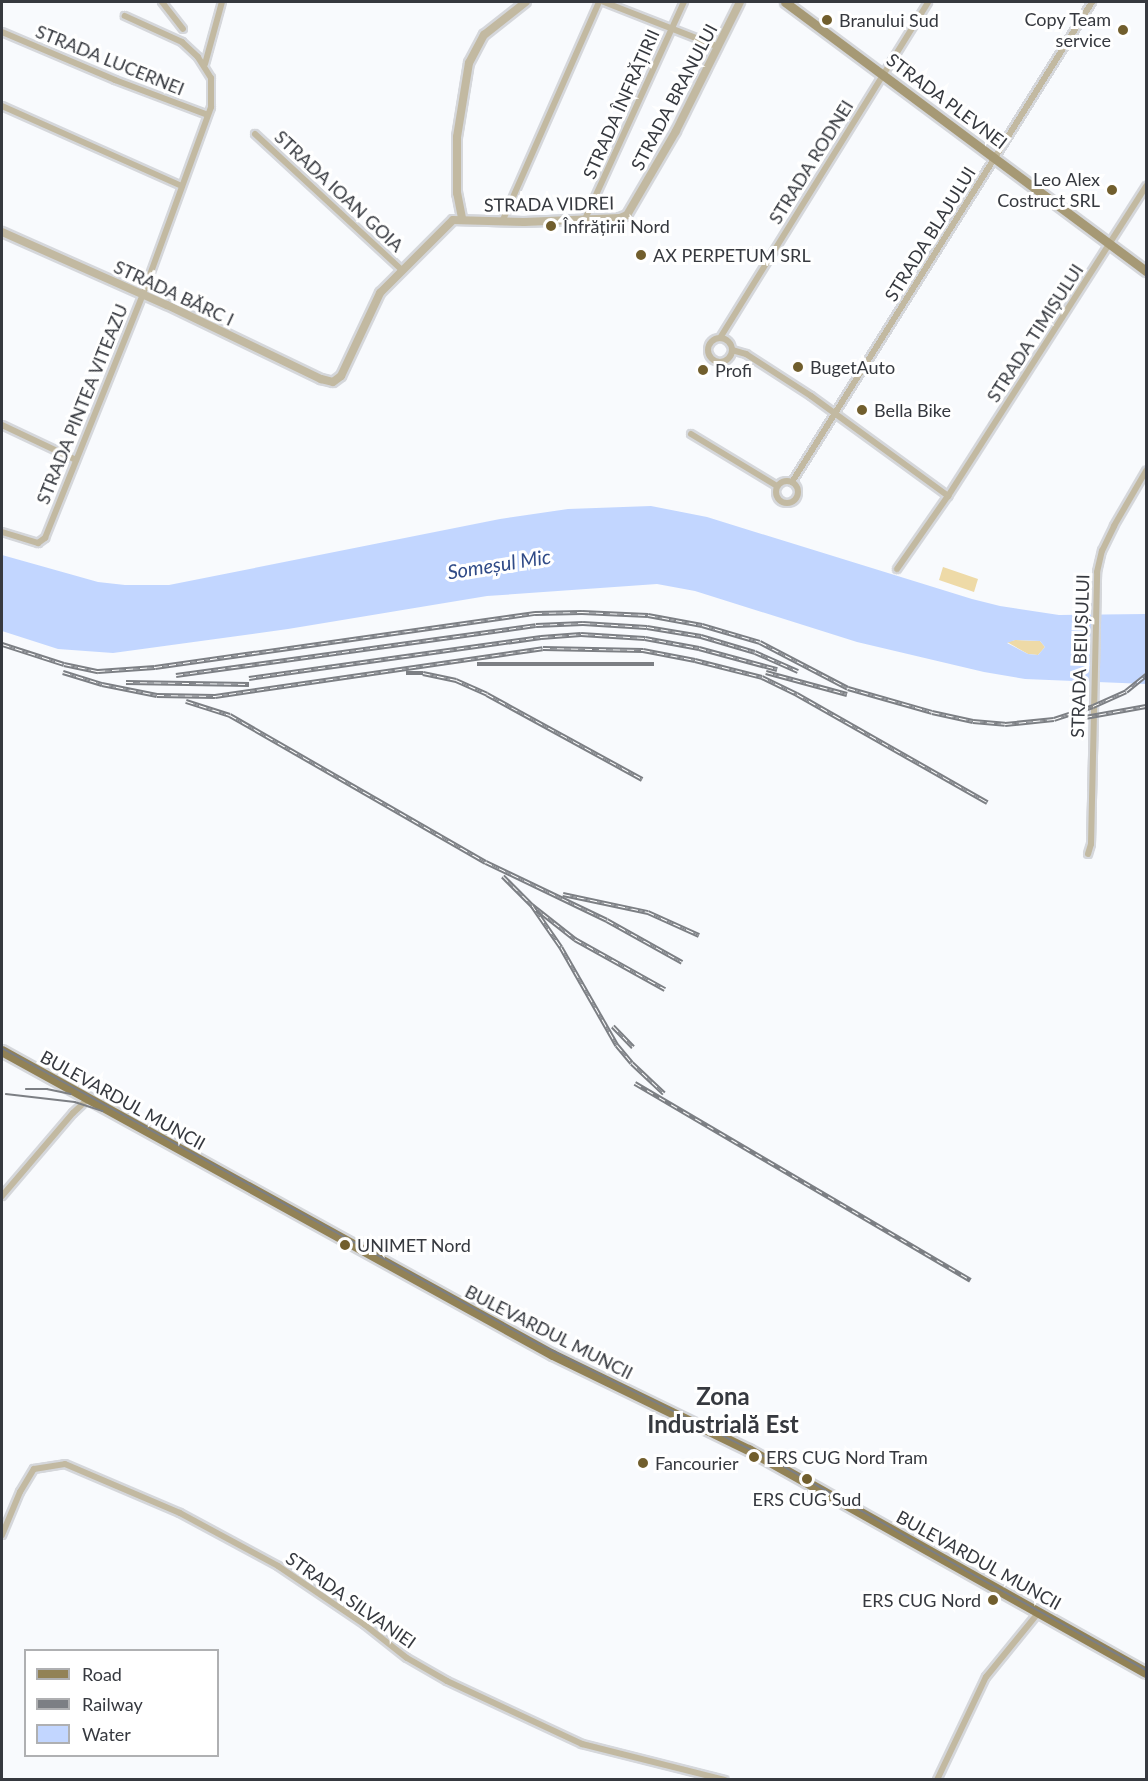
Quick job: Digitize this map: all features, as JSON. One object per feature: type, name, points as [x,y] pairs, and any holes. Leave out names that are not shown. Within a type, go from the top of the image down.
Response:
[{"type":"main road","name":"STRADA PLEVNEI","points":[[785,2],[884,73],[1146,271]]},
{"type":"main road","name":"BULEVARDUL MUNCII","points":[[2,1052],[553,1355],[748,1450],[1146,1673]]},
{"type":"street","points":[[162,2],[183,29]]},
{"type":"street","points":[[125,16],[182,42],[205,64],[222,2]]},
{"type":"street","points":[[402,270],[450,222],[462,218],[458,193],[457,136],[469,63],[484,35],[526,2]]},
{"type":"street","points":[[502,222],[599,2]]},
{"type":"street","points":[[604,2],[719,47]]},
{"type":"street","name":"STRADA ÎNFRĂȚIRII","points":[[585,219],[684,2]]},
{"type":"street","name":"STRADA BRANULUI","points":[[633,206],[676,131],[740,2]]},
{"type":"street","name":"STRADA RODNEI","points":[[720,338],[928,2]]},
{"type":"street","name":"STRADA BLAJULUI","points":[[692,434],[777,486],[778,498],[791,502],[796,498],[798,491],[792,482],[1092,2]]},
{"type":"street","name":"STRADA LUCERNEI","points":[[2,32],[115,80],[208,115]]},
{"type":"street","name":"STRADA PINTEA VITEAZU","points":[[2,532],[38,543],[45,538],[143,294],[208,115],[212,89],[205,64]]},
{"type":"street","points":[[2,106],[182,186]]},
{"type":"street","name":"STRADA IOAN GOIA","points":[[255,134],[402,270]]},
{"type":"street","name":"STRADA TIMIȘULUI","points":[[897,568],[948,496],[1146,186]]},
{"type":"street","name":"STRADA VIDREI","points":[[462,218],[502,222],[624,218],[633,206]]},
{"type":"street","name":"STRADA BĂRC I","points":[[2,232],[143,294],[321,380],[333,382],[341,376],[374,303],[402,270]]},
{"type":"street","points":[[720,338],[729,343],[732,350],[724,360],[712,358],[708,346],[713,340],[720,338]]},
{"type":"street","points":[[732,350],[746,354],[835,413],[948,496]]},
{"type":"street","points":[[2,425],[76,460]]},
{"type":"street","name":"STRADA BEIUȘULUI","points":[[1088,854],[1092,833],[1097,572],[1102,551],[1114,526],[1146,471]]},
{"type":"street","points":[[777,486],[782,481],[792,482]]},
{"type":"street","points":[[2,1196],[88,1099]]},
{"type":"street","name":"STRADA SILVANIEI","points":[[2,1535],[20,1492],[34,1469],[65,1464],[180,1513],[278,1566],[365,1625],[407,1658],[447,1682],[582,1744],[725,1779]]},
{"type":"street","points":[[937,1779],[986,1677],[1039,1611]]},
{"type":"shaded area","points":[[943,567],[978,579],[974,592],[939,580]]},
{"type":"shaded area","points":[[1040,641],[1045,647],[1038,655],[1028,654],[1007,642]]},
{"type":"water","name":"Someșul Mic","points":[[651,506],[707,517],[1000,606],[1059,615],[1146,614],[1146,684],[1025,679],[984,672],[857,642],[695,591],[657,584],[487,596],[288,629],[113,653],[58,649],[2,631],[2,555],[98,582],[125,585],[169,585],[500,519],[568,509]],"holes":[[[1015,640],[1040,641],[1045,647],[1038,655],[1028,654],[1007,643]]]},
{"type":"tram line","points":[[2,1048],[539,1344],[776,1462],[1146,1670]]},
{"type":"tram line","points":[[26,1089],[47,1089],[70,1094]]},
{"type":"tram line","points":[[6,1094],[75,1102],[103,1111]]},
{"type":"railway","points":[[2,644],[64,664],[98,671],[155,667],[535,613],[582,612],[648,615],[702,625],[760,642],[848,688],[932,712],[973,721],[1005,724],[1054,719],[1093,706],[1126,691],[1146,675]]},
{"type":"railway","points":[[176,675],[536,625],[583,623],[647,627],[701,636],[755,652],[798,671]]},
{"type":"railway","points":[[249,678],[541,637],[581,634],[645,638],[699,648],[777,669]]},
{"type":"railway","points":[[63,672],[102,684],[157,695],[215,696],[543,648],[643,650],[762,677],[797,694],[987,802]]},
{"type":"railway","points":[[477,664],[654,664]]},
{"type":"railway","points":[[766,672],[847,694]]},
{"type":"railway","points":[[406,673],[423,673],[456,680],[487,694],[642,779]]},
{"type":"railway","points":[[126,682],[249,684]]},
{"type":"railway","points":[[186,701],[230,715],[486,862],[607,920],[682,962]]},
{"type":"railway","points":[[1085,717],[1146,706]]},
{"type":"railway","points":[[503,876],[532,905],[575,939],[665,989]]},
{"type":"railway","points":[[563,894],[648,912],[699,935]]},
{"type":"railway","points":[[532,905],[561,947],[617,1045],[632,1063],[664,1093]]},
{"type":"railway","points":[[613,1026],[633,1047]]},
{"type":"railway","points":[[635,1083],[971,1280]]},
{"type":"place","name":"Branului Sud","points":[[827,20]]},
{"type":"place","name":"Copy Team service","points":[[1123,30]]},
{"type":"place","name":"Leo Alex Costruct SRL","points":[[1112,190]]},
{"type":"place","name":"Înfrățirii Nord","points":[[551,226]]},
{"type":"place","name":"AX PERPETUM SRL","points":[[641,255]]},
{"type":"place","name":"BugetAuto","points":[[798,367]]},
{"type":"place","name":"Profi","points":[[703,370]]},
{"type":"place","name":"Bella Bike","points":[[862,410]]},
{"type":"place","name":"UNIMET Nord","points":[[345,1245]]},
{"type":"place","name":"ERS CUG Nord Tram","points":[[754,1457]]},
{"type":"place","name":"Fancourier","points":[[643,1463]]},
{"type":"place","name":"ERS CUG Sud","points":[[807,1479]]},
{"type":"place","name":"ERS CUG Nord","points":[[993,1600]]},
{"type":"district","name":"Zona Industrială Est","points":[[723,1410]]}]
